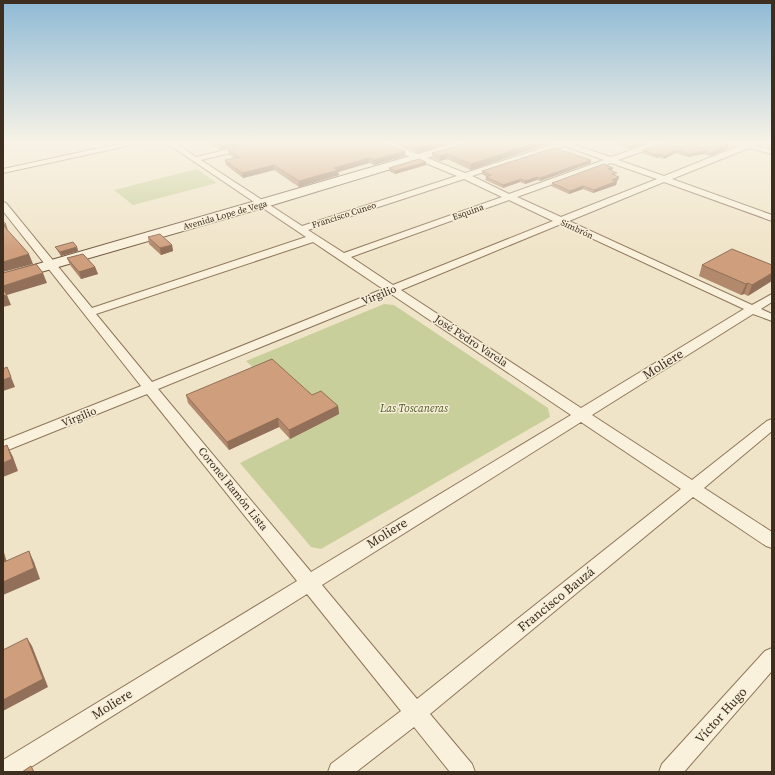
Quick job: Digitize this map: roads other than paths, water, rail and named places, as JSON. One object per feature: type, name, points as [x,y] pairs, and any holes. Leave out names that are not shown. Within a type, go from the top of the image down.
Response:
[{"type":"main road","name":"Avenida Lope de Vega","points":[[3,279],[349,178]]},
{"type":"street","name":"José Pedro Varela","points":[[224,178],[772,541]]},
{"type":"street","name":"Francisco Cuneo","points":[[301,229],[457,178]]},
{"type":"street","name":"Simbrón","points":[[469,178],[772,318]]},
{"type":"street","name":"Esquina","points":[[342,257],[561,178]]},
{"type":"street","points":[[660,178],[772,218]]},
{"type":"street","name":"Virgilio","points":[[3,447],[669,178]]},
{"type":"street","name":"Coronel Ramón Lista","points":[[3,205],[50,266],[90,312],[150,388],[464,772]]},
{"type":"street","name":"Francisco Cuneo","points":[[90,312],[314,238]]},
{"type":"street","name":"Moliere","points":[[3,772],[309,581],[772,296]]},
{"type":"street","name":"Francisco Bauzá","points":[[339,772],[415,713],[772,424]]},
{"type":"street","name":"Víctor Hugo","points":[[670,772],[772,657]]},
{"type":"park label","name":"Las Toscaneras","points":[[414,408]]}]
